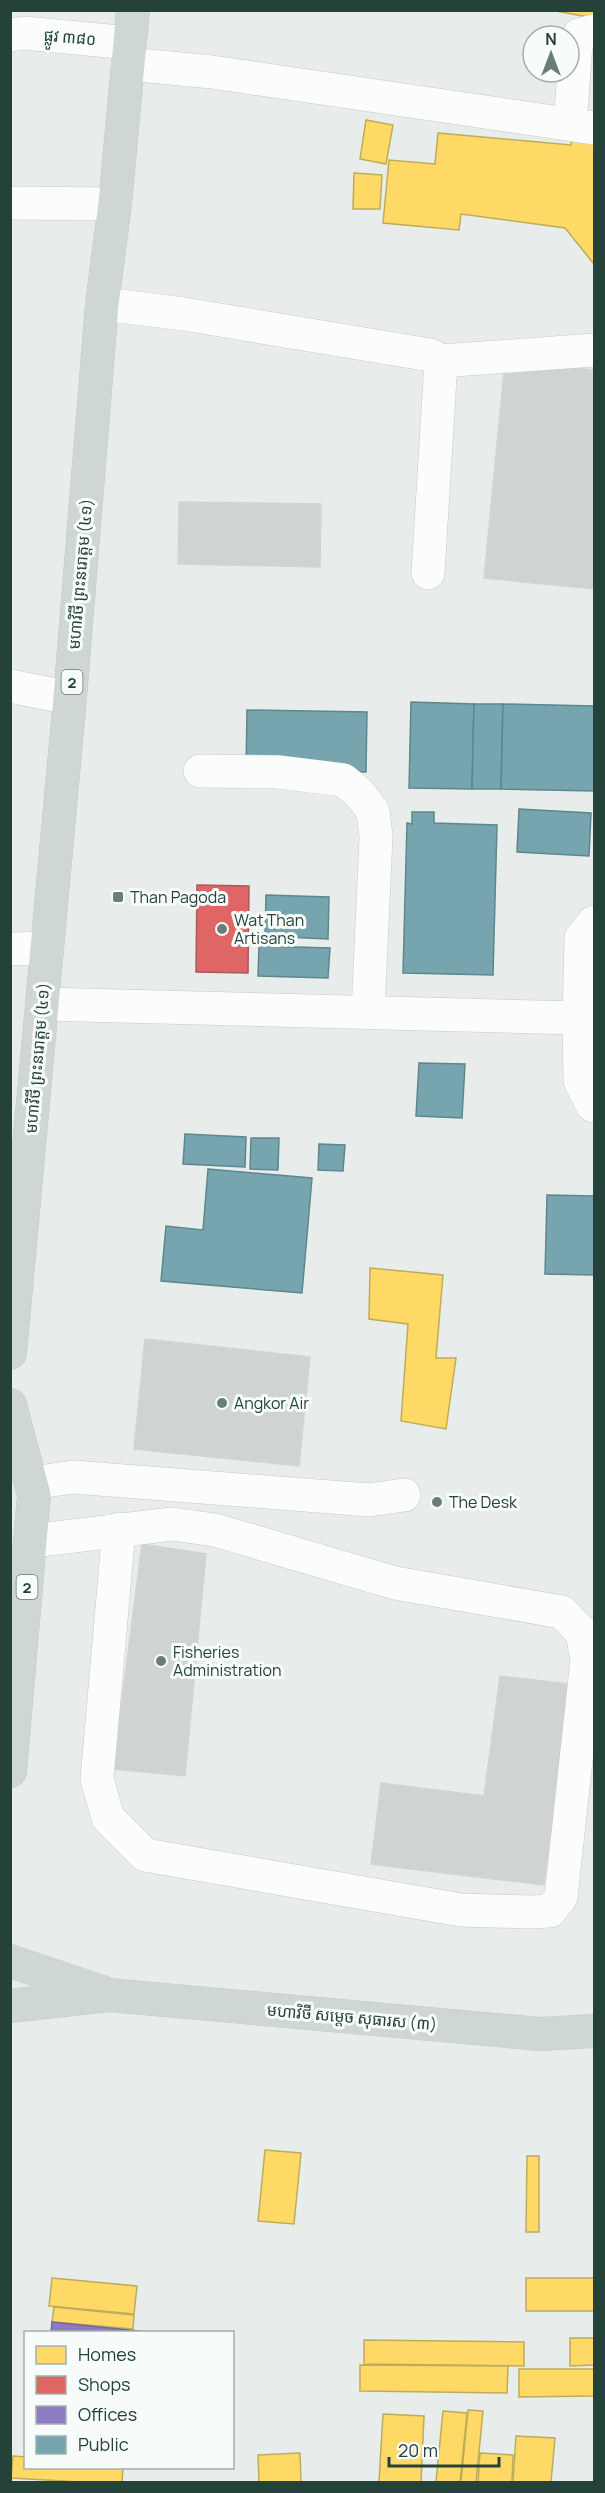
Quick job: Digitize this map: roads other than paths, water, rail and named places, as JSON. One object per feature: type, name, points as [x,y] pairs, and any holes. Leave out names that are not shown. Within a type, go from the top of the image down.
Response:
[{"type":"main road","name":"មហាវិថី ព្រះនរោត្តម (៤១)","points":[[10,1353],[17,1215],[42,1004],[102,304],[115,204],[133,10]]},
{"type":"main road","name":"2","points":[[10,1405],[34,1495],[32,1541],[10,1772]]},
{"type":"main road","name":"មហាវិថី សម្តេច សុធារស (៣)","points":[[10,1961],[109,1995]]},
{"type":"main road","name":"មហាវិថី សម្តេច សុធារស (៣)","points":[[10,2006],[109,1995],[540,2034],[594,2031]]},
{"type":"street","points":[[582,126],[576,44],[579,35],[594,31]]},
{"type":"street","name":"ផ្លូវ ៣៨០","points":[[10,35],[24,33],[224,74],[582,126]]},
{"type":"street","points":[[10,203],[115,204]]},
{"type":"street","points":[[102,304],[184,314],[430,355],[441,361],[594,350]]},
{"type":"street","points":[[428,573],[441,361]]},
{"type":"street","points":[[10,686],[70,698]]},
{"type":"street","points":[[200,771],[278,772],[343,780],[358,792],[373,811],[376,837],[368,1012]]},
{"type":"street","points":[[594,922],[581,938],[579,1018],[580,1081],[594,1106]]},
{"type":"street","points":[[10,949],[47,948]]},
{"type":"street","points":[[42,1004],[579,1018]]},
{"type":"street","points":[[32,1483],[73,1477],[369,1500],[404,1495]]},
{"type":"street","points":[[32,1541],[119,1529],[172,1524],[215,1530],[395,1583],[562,1612],[582,1633],[587,1660],[561,1897],[550,1911],[461,1910],[145,1855],[108,1818],[97,1779],[119,1529]]},
{"type":"place","name":"Than Pagoda","points":[[118,897]]},
{"type":"place","name":"Wat Than Artisans","points":[[222,929]]},
{"type":"place","name":"Angkor Air","points":[[222,1403]]},
{"type":"place","name":"The Desk","points":[[437,1502]]},
{"type":"place","name":"Fisheries Administration","points":[[161,1661]]}]
